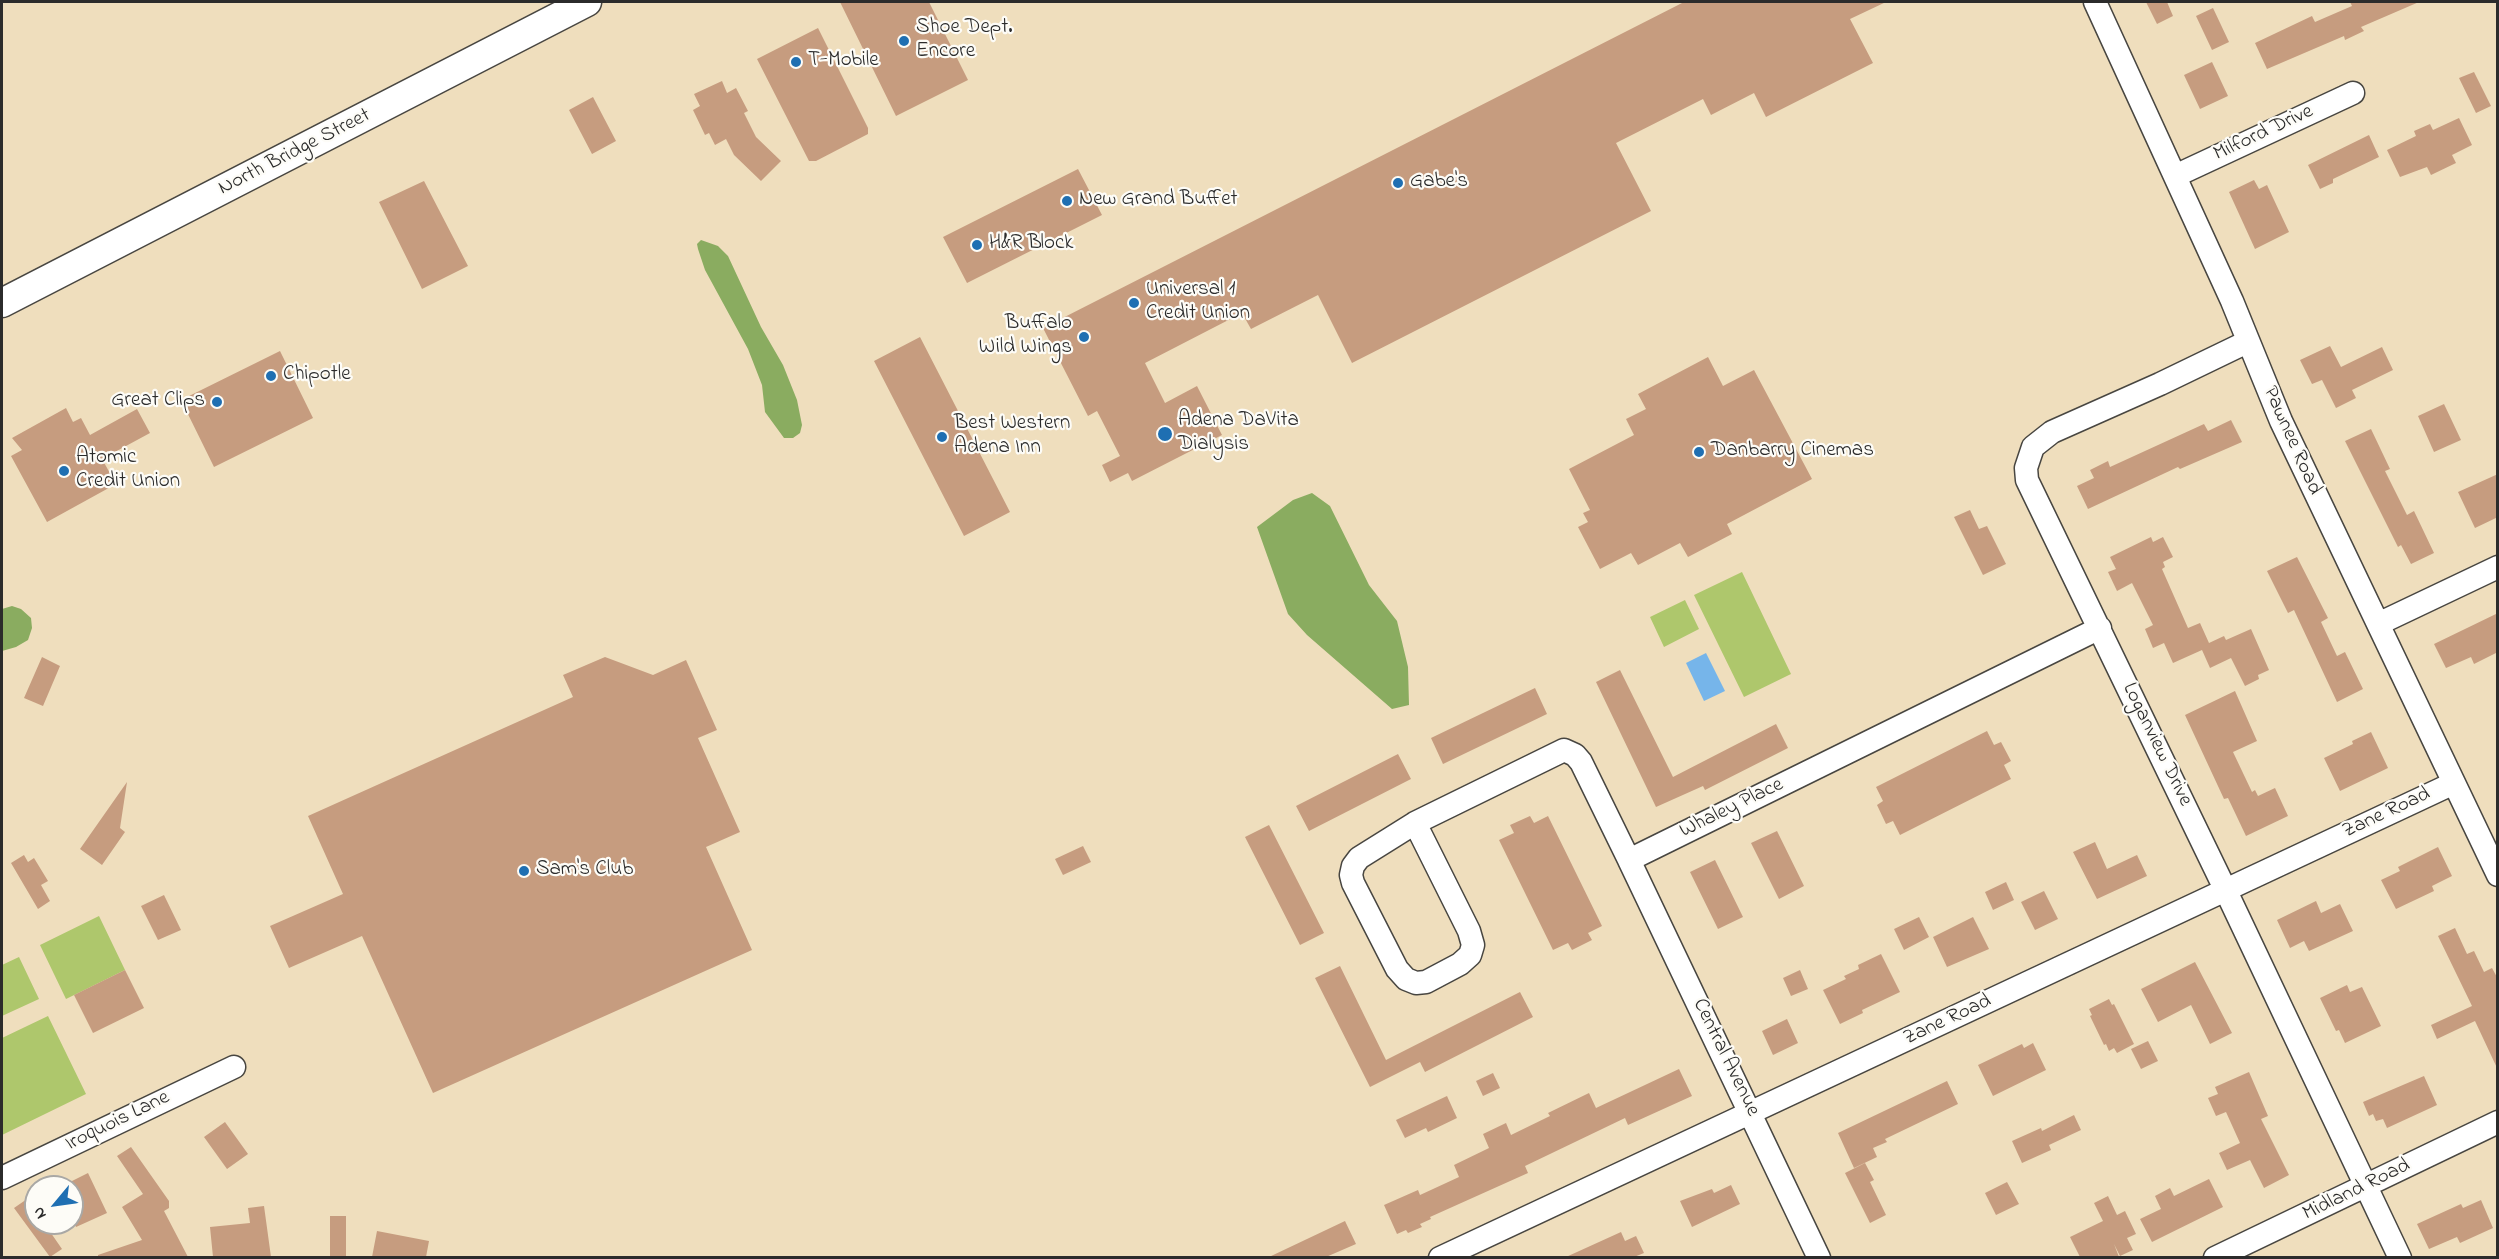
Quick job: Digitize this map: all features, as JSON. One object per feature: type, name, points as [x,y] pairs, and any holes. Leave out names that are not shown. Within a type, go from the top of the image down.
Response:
[{"type":"main road","name":"North Bridge Street","points":[[2,303],[587,2]]},
{"type":"street","name":"Pawnee Road","points":[[2095,2],[2232,301],[2247,342],[2308,479],[2498,875]]},
{"type":"street","name":"Milford Drive","points":[[2175,176],[2353,93]]},
{"type":"street","name":"Loganview Drive","points":[[2247,342],[2052,432],[2033,447],[2026,468],[2027,480],[2400,1257]]},
{"type":"street","points":[[2378,624],[2498,567]]},
{"type":"street","name":"Whaley Place","points":[[1629,860],[2100,628]]},
{"type":"street","points":[[1415,823],[1469,931],[1473,945],[1470,955],[1460,964],[1426,982],[1416,983],[1406,979],[1397,969],[1351,875],[1353,866],[1359,858],[1415,823],[1564,750],[1575,755],[1581,762],[1629,860]]},
{"type":"street","name":"Zane Road","points":[[1440,1257],[2454,783]]},
{"type":"street","name":"Central Avenue","points":[[1629,860],[1819,1257]]},
{"type":"street","name":"Iroquois Lane","points":[[2,1178],[234,1067]]},
{"type":"street","name":"Midland Road","points":[[2215,1257],[2498,1122]]},
{"type":"green space","points":[[701,240],[718,246],[728,256],[761,327],[783,365],[797,400],[802,425],[800,433],[793,438],[784,438],[765,412],[762,385],[748,349],[705,270],[697,244]]},
{"type":"green space","points":[[1312,493],[1330,506],[1369,585],[1397,621],[1408,667],[1409,705],[1392,709],[1307,635],[1288,614],[1257,527],[1293,500]]},
{"type":"green space","points":[[1742,572],[1791,674],[1744,697],[1694,595]]},
{"type":"green space","points":[[1685,600],[1699,629],[1664,647],[1650,617]]},
{"type":"green space","points":[[12,606],[21,609],[31,618],[32,628],[28,640],[2,651],[2,609]]},
{"type":"green space","points":[[99,916],[125,970],[66,999],[40,945]]},
{"type":"green space","points":[[19,957],[39,999],[2,1016],[2,965]]},
{"type":"green space","points":[[48,1016],[86,1094],[2,1135],[2,1038]]},
{"type":"water","points":[[1706,653],[1725,691],[1704,701],[1686,663]]},
{"type":"building","name":"Shoe Dept. Encore","points":[[840,2],[929,2],[968,80],[896,116]]},
{"type":"building","points":[[1684,2],[1886,2],[1850,19],[1873,63],[1766,117],[1754,93],[1711,115],[1703,99],[1616,143],[1651,211],[1352,363],[1318,295],[1251,329],[1242,313],[1145,363],[1165,403],[1197,386],[1222,435],[1132,481],[1128,473],[1110,482],[1102,465],[1120,456],[1097,411],[1088,416],[1043,328]]},
{"type":"building","points":[[2146,2],[2167,2],[2173,16],[2157,24]]},
{"type":"building","points":[[2350,2],[2419,2],[2361,27],[2364,31],[2345,40],[2344,36],[2267,69],[2255,43],[2312,16],[2315,22],[2352,6]]},
{"type":"building","points":[[2213,8],[2229,42],[2212,50],[2196,16]]},
{"type":"building","points":[[818,28],[868,128],[868,134],[816,161],[809,161],[757,59]]},
{"type":"building","points":[[2212,62],[2228,96],[2200,109],[2184,75]]},
{"type":"building","points":[[2474,72],[2491,106],[2476,113],[2459,78]]},
{"type":"building","points":[[722,81],[727,93],[736,88],[748,111],[744,113],[756,137],[781,161],[761,181],[734,155],[726,139],[715,145],[709,133],[705,135],[693,110],[700,106],[694,94]]},
{"type":"building","points":[[593,97],[616,141],[592,154],[569,110]]},
{"type":"building","points":[[2459,118],[2472,145],[2452,155],[2456,163],[2431,175],[2427,167],[2400,177],[2387,150],[2416,136],[2414,131],[2430,124],[2433,130]]},
{"type":"building","points":[[2369,135],[2379,157],[2333,179],[2333,183],[2320,189],[2308,165]]},
{"type":"building","points":[[1078,169],[1102,215],[967,283],[943,237]]},
{"type":"building","points":[[2254,180],[2259,189],[2267,185],[2289,232],[2255,249],[2229,192]]},
{"type":"building","points":[[424,181],[468,266],[422,289],[379,202]]},
{"type":"building","name":"Best Western Adena Inn","points":[[920,337],[1010,512],[964,536],[874,361]]},
{"type":"building","points":[[2330,346],[2341,367],[2382,347],[2393,370],[2352,390],[2356,398],[2336,408],[2322,380],[2312,384],[2300,360]]},
{"type":"building","points":[[280,351],[313,418],[214,467],[181,400]]},
{"type":"building","name":"Danbarry Cinemas","points":[[1708,357],[1723,386],[1754,370],[1812,479],[1727,524],[1732,534],[1688,557],[1680,543],[1638,565],[1631,553],[1600,569],[1578,527],[1588,522],[1583,513],[1590,510],[1569,469],[1634,435],[1626,419],[1646,409],[1638,394]]},
{"type":"building","points":[[2444,404],[2461,440],[2434,452],[2418,416]]},
{"type":"building","name":"Atomic Credit Union","points":[[66,408],[73,422],[81,418],[90,435],[137,409],[150,433],[102,459],[116,484],[47,522],[11,456],[22,450],[12,438]]},
{"type":"building","points":[[2231,420],[2242,442],[2180,469],[2178,467],[2088,509],[2077,486],[2094,478],[2090,470],[2108,461],[2110,467],[2204,424],[2208,431]]},
{"type":"building","points":[[2371,429],[2390,469],[2385,471],[2407,515],[2414,511],[2434,553],[2411,564],[2401,545],[2398,547],[2345,441]]},
{"type":"building","points":[[2498,474],[2498,517],[2475,528],[2458,492]]},
{"type":"building","points":[[1970,510],[1979,529],[1987,526],[2006,564],[1983,575],[1954,517]]},
{"type":"building","points":[[2151,537],[2153,542],[2163,537],[2173,557],[2163,562],[2165,567],[2162,569],[2188,628],[2200,623],[2209,643],[2224,636],[2226,640],[2251,629],[2269,670],[2258,675],[2259,679],[2245,686],[2231,658],[2210,668],[2202,650],[2173,663],[2164,643],[2153,648],[2145,629],[2153,625],[2132,583],[2117,591],[2108,572],[2116,569],[2110,557]]},
{"type":"building","points":[[2297,557],[2328,618],[2321,622],[2337,656],[2345,652],[2363,689],[2337,702],[2294,610],[2288,613],[2267,571]]},
{"type":"building","points":[[2498,613],[2498,652],[2474,664],[2471,657],[2446,668],[2434,644]]},
{"type":"building","points":[[42,657],[60,666],[43,706],[24,698]]},
{"type":"building","name":"Sam's Club","points":[[605,657],[653,675],[686,660],[717,730],[698,738],[740,832],[706,847],[752,950],[433,1093],[362,936],[289,968],[270,926],[343,894],[308,816],[573,697],[563,675]]},
{"type":"building","points":[[1620,670],[1673,777],[1776,724],[1788,748],[1705,790],[1703,786],[1656,807],[1596,682]]},
{"type":"building","points":[[1535,688],[1547,714],[1443,764],[1431,738]]},
{"type":"building","points":[[2235,691],[2257,741],[2233,752],[2252,792],[2255,790],[2258,796],[2275,788],[2288,816],[2246,836],[2228,798],[2224,799],[2185,715]]},
{"type":"building","points":[[1987,731],[1994,745],[2001,742],[2011,761],[2004,765],[2011,779],[1900,835],[1893,821],[1886,824],[1877,805],[1883,801],[1876,787]]},
{"type":"building","points":[[2371,732],[2388,768],[2340,791],[2324,758]]},
{"type":"building","points":[[1398,754],[1411,779],[1309,831],[1296,806]]},
{"type":"building","points":[[127,782],[120,828],[125,832],[102,865],[80,849]]},
{"type":"building","points":[[1530,816],[1534,823],[1548,816],[1602,926],[1588,933],[1592,940],[1572,950],[1568,943],[1553,950],[1499,840],[1514,833],[1510,825]]},
{"type":"building","points":[[1269,825],[1324,933],[1300,945],[1245,837]]},
{"type":"building","points":[[1777,831],[1804,886],[1779,899],[1751,843]]},
{"type":"building","points":[[2095,842],[2107,869],[2137,855],[2147,876],[2097,899],[2073,852]]},
{"type":"building","points":[[1083,846],[1091,862],[1063,875],[1055,859]]},
{"type":"building","points":[[2438,847],[2452,876],[2432,886],[2434,891],[2396,909],[2381,880],[2400,871],[2398,867]]},
{"type":"building","points":[[24,855],[28,862],[34,858],[48,881],[41,885],[50,901],[38,909],[11,863]]},
{"type":"building","points":[[1715,860],[1743,917],[1718,929],[1690,872]]},
{"type":"building","points":[[2006,882],[2014,900],[1993,910],[1985,892]]},
{"type":"building","points":[[2044,891],[2058,919],[2035,930],[2021,902]]},
{"type":"building","points":[[164,895],[181,930],[158,940],[141,906]]},
{"type":"building","points":[[2316,901],[2321,913],[2340,904],[2353,931],[2309,951],[2304,941],[2290,948],[2277,920]]},
{"type":"building","points":[[1919,917],[1929,937],[1904,950],[1894,929]]},
{"type":"building","points":[[1973,917],[1989,949],[1947,967],[1933,937]]},
{"type":"building","points":[[2455,928],[2467,954],[2474,951],[2484,972],[2492,968],[2498,979],[2498,1070],[2475,1021],[2437,1039],[2431,1025],[2472,1006],[2438,936]]},
{"type":"building","points":[[1881,954],[1900,992],[1862,1010],[1863,1013],[1840,1024],[1823,990],[1846,979],[1844,976],[1859,969],[1858,965]]},
{"type":"building","points":[[2195,962],[2232,1033],[2210,1044],[2191,1005],[2158,1022],[2141,989]]},
{"type":"building","points":[[1340,966],[1386,1060],[1520,992],[1533,1017],[1425,1072],[1420,1062],[1370,1087],[1315,978]]},
{"type":"building","points":[[125,970],[144,1008],[93,1033],[74,995]]},
{"type":"building","points":[[1800,970],[1808,989],[1791,996],[1783,978]]},
{"type":"building","points":[[2347,985],[2350,992],[2362,987],[2381,1026],[2345,1043],[2339,1030],[2336,1031],[2320,998]]},
{"type":"building","points":[[2109,999],[2112,1005],[2114,1004],[2134,1044],[2117,1053],[2114,1048],[2109,1051],[2106,1044],[2104,1045],[2090,1016],[2092,1015],[2089,1009]]},
{"type":"building","points":[[1787,1019],[1798,1043],[1773,1055],[1762,1031]]},
{"type":"building","points":[[2148,1041],[2158,1061],[2141,1069],[2131,1049]]},
{"type":"building","points":[[2033,1043],[2046,1070],[1993,1096],[1978,1065],[2022,1044],[2024,1048]]},
{"type":"building","points":[[1679,1069],[1692,1096],[1628,1125],[1625,1118],[1525,1166],[1528,1173],[1430,1217],[1431,1219],[1420,1224],[1422,1227],[1408,1233],[1406,1230],[1397,1234],[1384,1205],[1418,1190],[1420,1195],[1459,1177],[1454,1165],[1489,1148],[1483,1134],[1506,1123],[1511,1135],[1550,1116],[1548,1113],[1589,1093],[1596,1108]]},
{"type":"building","points":[[2249,1072],[2268,1116],[2261,1119],[2289,1175],[2264,1188],[2250,1160],[2227,1170],[2219,1153],[2240,1143],[2226,1112],[2216,1116],[2208,1098],[2218,1094],[2215,1087]]},
{"type":"building","points":[[1493,1073],[1500,1088],[1483,1096],[1476,1081]]},
{"type":"building","points":[[2424,1076],[2437,1105],[2387,1128],[2383,1119],[2376,1121],[2373,1114],[2369,1116],[2363,1102]]},
{"type":"building","points":[[1947,1081],[1958,1104],[1885,1139],[1887,1142],[1873,1148],[1877,1157],[1854,1168],[1838,1133]]},
{"type":"building","points":[[1447,1096],[1457,1118],[1428,1132],[1426,1128],[1405,1138],[1396,1120]]},
{"type":"building","points":[[2074,1115],[2081,1130],[2049,1145],[2051,1150],[2022,1163],[2012,1141],[2041,1128],[2042,1131]]},
{"type":"building","points":[[225,1122],[248,1154],[227,1169],[204,1137]]},
{"type":"building","points":[[131,1147],[169,1201],[169,1208],[164,1211],[188,1257],[98,1257],[98,1255],[142,1240],[122,1207],[143,1194],[117,1156]]},
{"type":"building","points":[[1865,1163],[1874,1180],[1870,1182],[1886,1215],[1870,1223],[1845,1173]]},
{"type":"building","points":[[88,1173],[107,1213],[84,1223],[84,1175]]},
{"type":"building","points":[[2209,1179],[2223,1207],[2152,1242],[2140,1219],[2161,1209],[2155,1196],[2170,1188],[2174,1196]]},
{"type":"building","points":[[2007,1182],[2019,1204],[1996,1215],[1985,1193]]},
{"type":"building","points":[[1731,1185],[1740,1204],[1692,1227],[1680,1201],[1712,1189],[1714,1193]]},
{"type":"building","points":[[2108,1196],[2117,1215],[2125,1211],[2136,1234],[2127,1238],[2133,1250],[2120,1256],[2114,1244],[2119,1257],[2080,1257],[2070,1237],[2103,1221],[2094,1203]]},
{"type":"building","points":[[2481,1200],[2493,1228],[2460,1243],[2457,1237],[2429,1249],[2417,1224],[2461,1204],[2463,1208]]},
{"type":"building","points":[[24,1201],[24,1222],[14,1208]]},
{"type":"building","points":[[264,1206],[271,1257],[213,1257],[210,1227],[250,1223],[248,1208]]},
{"type":"building","points":[[330,1216],[346,1216],[346,1257],[330,1257]]},
{"type":"building","points":[[1345,1221],[1356,1244],[1326,1257],[1269,1257]]},
{"type":"building","points":[[377,1231],[429,1241],[426,1257],[372,1257]]},
{"type":"building","points":[[1621,1232],[1625,1241],[1636,1236],[1644,1253],[1634,1257],[1566,1257]]},
{"type":"building","points":[[34,1235],[52,1235],[62,1249],[50,1257]]},
{"type":"place","name":"Shoe Dept. Encore","points":[[904,41]]},
{"type":"place","name":"T-Mobile","points":[[796,62]]},
{"type":"place","name":"Gabe's","points":[[1398,183]]},
{"type":"place","name":"New Grand Buffet","points":[[1067,201]]},
{"type":"place","name":"H&R Block","points":[[977,245]]},
{"type":"place","name":"Universal 1 Credit Union","points":[[1134,303]]},
{"type":"place","name":"Buffalo Wild Wings","points":[[1084,337]]},
{"type":"place","name":"Chipotle","points":[[271,376]]},
{"type":"place","name":"Great Clips","points":[[217,402]]},
{"type":"place","name":"Adena DaVita Dialysis","points":[[1165,434]]},
{"type":"place","name":"Best Western Adena Inn","points":[[942,437]]},
{"type":"place","name":"Danbarry Cinemas","points":[[1699,452]]},
{"type":"place","name":"Atomic Credit Union","points":[[64,471]]},
{"type":"place","name":"Sam's Club","points":[[524,871]]}]
